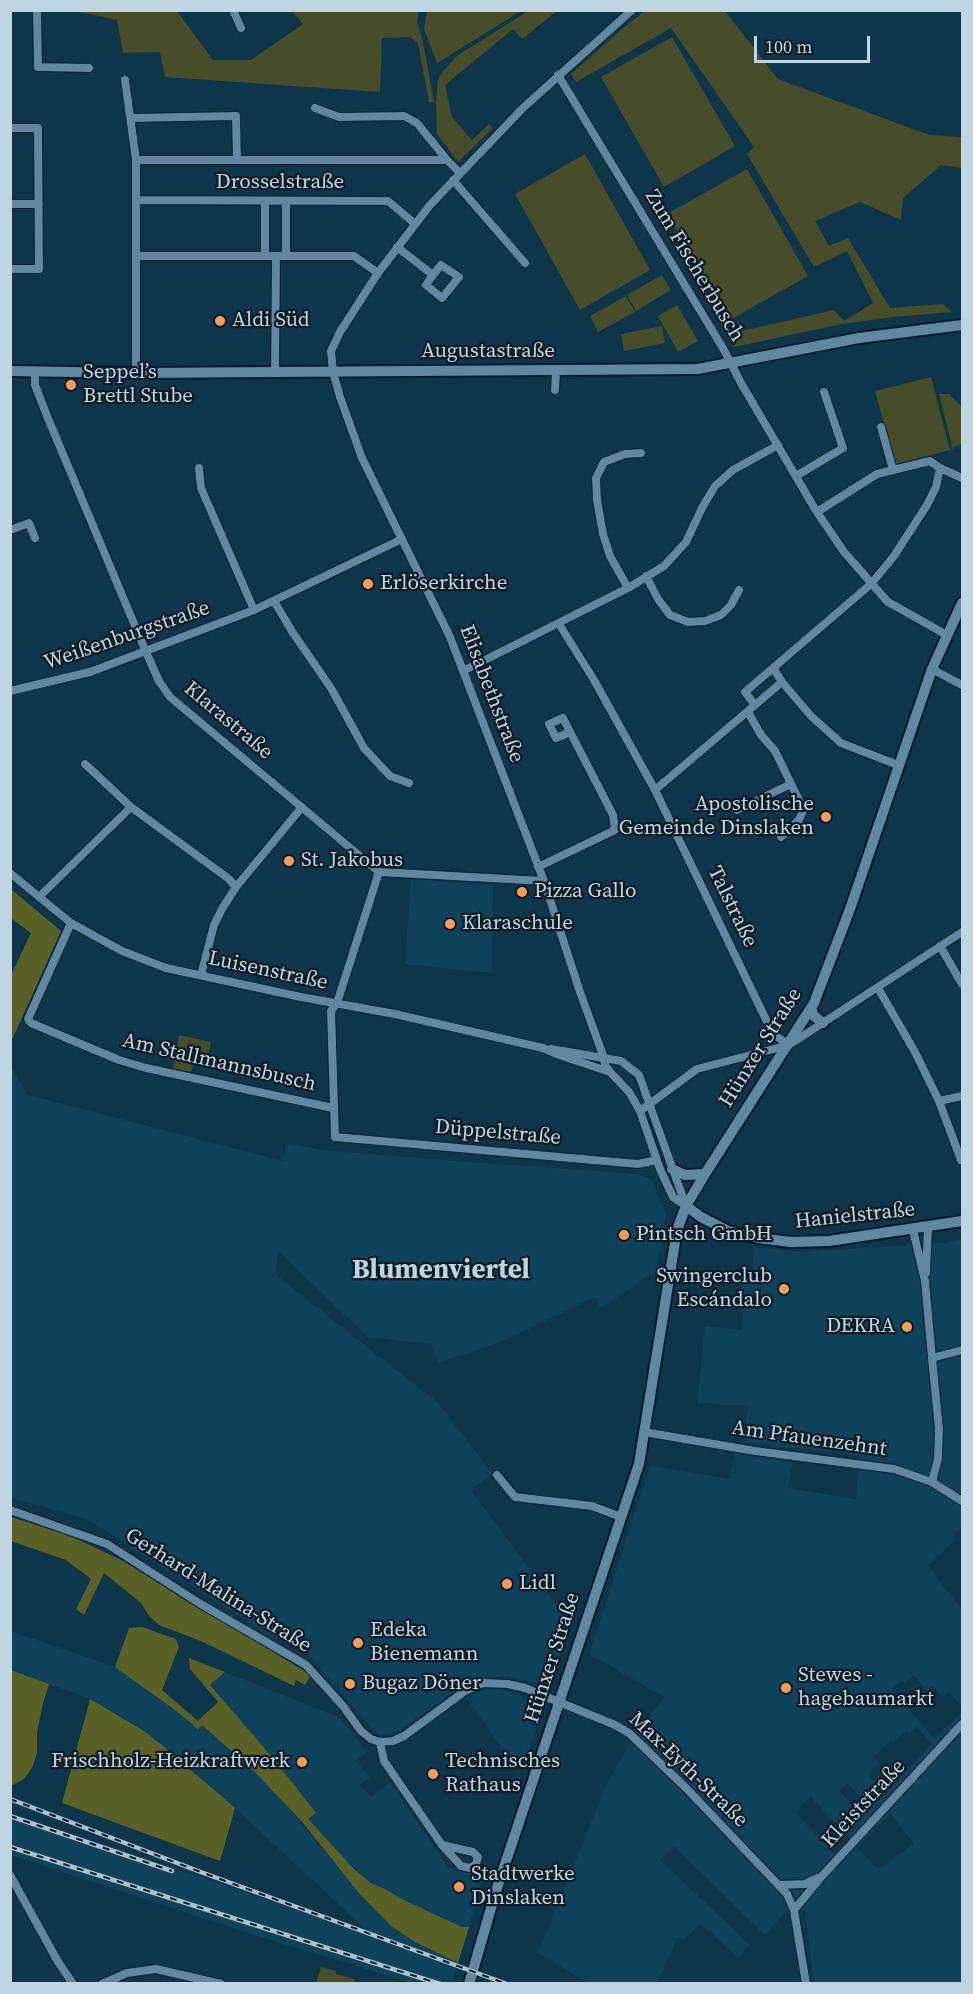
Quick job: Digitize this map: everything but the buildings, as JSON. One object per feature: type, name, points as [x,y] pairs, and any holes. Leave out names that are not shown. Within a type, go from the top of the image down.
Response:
[{"type":"main road","name":"Augustastraße","points":[[10,371],[136,373],[698,369],[879,334],[963,325]]},
{"type":"main road","name":"Hünxer Straße","points":[[469,1983],[492,1903],[558,1701],[639,1464],[676,1230],[686,1206],[705,1174],[811,1008],[850,909],[932,669],[963,603]]},
{"type":"main road","points":[[811,1008],[814,1016],[823,1023]]},
{"type":"main road","points":[[672,1169],[685,1175],[705,1174]]},
{"type":"main road","name":"Hanielstraße","points":[[686,1206],[728,1231],[775,1241],[808,1243],[928,1228],[963,1221]]},
{"type":"street","points":[[37,10],[38,67],[88,68]]},
{"type":"street","points":[[233,10],[241,28]]},
{"type":"street","name":"Elisabethstraße","points":[[604,1058],[544,881],[450,637],[362,458],[340,397],[333,372],[331,351],[334,342],[378,273],[414,223],[460,172],[558,75],[632,10]]},
{"type":"street","name":"Zum Fischerbusch","points":[[558,75],[732,363],[796,476],[844,552],[888,603],[947,634]]},
{"type":"street","points":[[125,80],[136,160],[136,373]]},
{"type":"street","points":[[315,108],[339,117],[404,117],[417,123],[447,160],[460,172]]},
{"type":"street","points":[[131,118],[236,116],[237,160]]},
{"type":"street","points":[[10,128],[38,128],[39,204],[39,269],[10,269]]},
{"type":"street","points":[[136,160],[447,160]]},
{"type":"street","points":[[453,180],[525,263]]},
{"type":"street","name":"Drosselstraße","points":[[136,200],[388,201],[414,223]]},
{"type":"street","points":[[265,201],[265,256]]},
{"type":"street","points":[[286,201],[286,256]]},
{"type":"street","points":[[10,204],[39,204]]},
{"type":"street","points":[[397,247],[433,275]]},
{"type":"street","points":[[137,256],[354,256],[378,273]]},
{"type":"street","points":[[275,372],[276,256]]},
{"type":"street","points":[[441,265],[459,277],[442,298],[426,285],[433,275],[441,265]]},
{"type":"street","name":"Klarastraße","points":[[35,371],[35,385],[159,681],[170,697],[379,872]]},
{"type":"street","points":[[555,390],[556,371]]},
{"type":"street","points":[[796,476],[843,448],[824,392]]},
{"type":"street","points":[[881,427],[893,470]]},
{"type":"street","points":[[463,671],[628,588],[664,566],[686,542],[715,486],[733,470],[778,445]]},
{"type":"street","points":[[628,588],[610,556],[603,534],[596,478],[604,462],[625,454],[641,453]]},
{"type":"street","points":[[818,512],[877,474],[930,461],[963,478]]},
{"type":"street","points":[[198,468],[201,489],[254,610]]},
{"type":"street","points":[[755,705],[746,692],[871,584],[894,556],[914,529],[936,487],[940,468]]},
{"type":"street","points":[[10,530],[29,523],[35,538]]},
{"type":"street","name":"Weißenburgstraße","points":[[10,691],[90,672],[146,652],[254,610],[402,539]]},
{"type":"street","points":[[646,576],[658,599],[670,615],[688,622],[705,621],[721,615],[731,605],[740,590]]},
{"type":"street","points":[[274,601],[331,688],[364,748],[390,776],[409,783]]},
{"type":"street","name":"Talstraße","points":[[559,624],[594,680],[655,790],[773,1034],[789,1045]]},
{"type":"street","points":[[773,668],[811,716],[841,742],[898,765]]},
{"type":"street","points":[[932,669],[963,685]]},
{"type":"street","points":[[655,790],[782,682]]},
{"type":"street","points":[[748,712],[761,735],[776,751],[800,802],[802,813],[799,820],[781,837]]},
{"type":"street","points":[[538,867],[615,830],[613,815],[570,732]]},
{"type":"street","points":[[85,764],[131,807],[229,879],[236,887]]},
{"type":"street","points":[[738,810],[791,784]]},
{"type":"street","points":[[39,897],[131,807]]},
{"type":"street","points":[[201,975],[213,925],[236,887],[302,807]]},
{"type":"street","points":[[333,1108],[331,1011],[337,1003],[379,872],[544,881]]},
{"type":"street","name":"Luisenstraße","points":[[10,873],[71,923],[122,951],[166,968],[543,1048],[621,1061],[639,1075],[686,1206]]},
{"type":"street","name":"Am Stallmannsbusch","points":[[71,923],[28,1019],[31,1023],[119,1060],[146,1068],[333,1108]]},
{"type":"street","points":[[640,1111],[697,1069],[789,1045],[963,932]]},
{"type":"street","points":[[940,946],[963,984]]},
{"type":"street","points":[[878,988],[915,1052],[939,1101],[961,1160]]},
{"type":"street","points":[[765,1052],[772,1041],[773,1034]]},
{"type":"street","name":"Luisenstraße","points":[[543,1048],[610,1071]]},
{"type":"street","points":[[604,1058],[605,1065],[629,1092],[640,1111],[666,1184],[673,1197],[686,1206]]},
{"type":"street","points":[[939,1101],[963,1096]]},
{"type":"street","name":"Düppelstraße","points":[[333,1108],[335,1137],[638,1164],[657,1160]]},
{"type":"street","points":[[925,1281],[928,1228]]},
{"type":"street","points":[[913,1230],[925,1281],[939,1428],[938,1460],[932,1482]]},
{"type":"street","points":[[932,1358],[963,1350]]},
{"type":"street","name":"Am Pfauenzehnt","points":[[644,1432],[755,1451],[882,1467],[932,1482],[963,1501]]},
{"type":"street","points":[[497,1475],[514,1497],[592,1506],[621,1517]]},
{"type":"street","name":"Gerhard-Malina-Straße","points":[[10,1510],[107,1544],[199,1603],[306,1665],[362,1731],[371,1739],[380,1742]]},
{"type":"street","points":[[442,1845],[384,1761],[380,1742],[393,1741],[404,1736],[459,1695],[477,1685],[508,1684],[558,1701]]},
{"type":"street","name":"Max-Eyth-Straße","points":[[558,1701],[602,1718],[629,1733],[779,1885],[792,1902],[806,1983]]},
{"type":"street","name":"Kleiststraße","points":[[794,1910],[822,1876],[963,1724]]},
{"type":"street","points":[[10,1875],[61,1968],[74,1983]]},
{"type":"street","points":[[779,1885],[805,1884],[822,1876]]},
{"type":"street","points":[[102,1983],[127,1973],[156,1969],[221,1983]]},
{"type":"shaded area","name":"Klaraschule","points":[[411,879],[493,885],[492,973],[405,964]]},
{"type":"shaded area","points":[[10,1064],[28,1095],[283,1161],[286,1143],[322,1150],[639,1174],[651,1179],[666,1214],[657,1270],[601,1308],[594,1297],[519,1334],[473,1352],[438,1362],[432,1344],[368,1337],[278,1251],[276,1275],[437,1402],[492,1473],[471,1490],[570,1624],[549,1682],[539,1683],[508,1677],[490,1677],[471,1682],[397,1732],[389,1735],[377,1734],[288,1630],[275,1639],[87,1519],[11,1498]]},
{"type":"shaded area","points":[[962,1239],[962,1527],[954,1534],[957,1539],[928,1565],[962,1611],[962,1707],[949,1692],[942,1697],[933,1686],[927,1691],[914,1675],[903,1683],[901,1681],[892,1689],[935,1739],[962,1711],[962,1983],[814,1983],[805,1910],[784,1913],[765,1935],[674,1846],[660,1860],[750,1945],[738,1958],[700,1923],[684,1941],[678,1937],[657,1983],[588,1983],[538,1953],[608,1781],[629,1745],[664,1697],[589,1654],[650,1466],[730,1479],[734,1453],[792,1462],[788,1488],[856,1499],[859,1456],[744,1442],[748,1406],[697,1403],[705,1326],[742,1330],[741,1284],[751,1284],[754,1247],[799,1252],[945,1243]],"holes":[[[917,1727],[932,1744],[885,1794],[868,1774],[879,1762],[874,1756],[906,1731],[909,1733]],[[848,1784],[857,1794],[865,1797],[874,1805],[863,1817],[840,1791]],[[810,1796],[850,1837],[835,1854],[796,1813]],[[890,1813],[914,1844],[879,1869],[857,1848]]]},
{"type":"shaded area","points":[[11,1631],[115,1667],[198,1728],[202,1725],[276,1793],[358,1892],[391,1926],[415,1942],[458,1963],[452,1983],[412,1983],[251,1934],[11,1855],[11,1814],[369,1933],[184,1762],[141,1728],[90,1699],[11,1670]]},
{"type":"shaded area","points":[[225,1672],[343,1721],[367,1753],[356,1761],[370,1778],[360,1784],[371,1797],[390,1783],[449,1868],[470,1869],[481,1886],[469,1927],[462,1927],[372,1884],[328,1843],[308,1819],[316,1813],[273,1758],[210,1685]]},
{"type":"shaded area","points":[[496,1689],[509,1691],[538,1703],[538,1721],[525,1763],[510,1759],[466,1698],[476,1692]]},
{"type":"green space","points":[[427,10],[521,11],[437,63],[424,29]]},
{"type":"green space","points":[[646,10],[725,11],[778,79],[929,135],[962,137],[962,168],[941,165],[903,198],[901,220],[860,202],[815,221],[829,246],[848,238],[890,308],[943,304],[952,312],[842,324],[734,347],[728,334],[834,310],[844,321],[873,303],[847,251],[814,267],[747,154],[754,147],[671,28],[576,82],[571,74]]},
{"type":"green space","points":[[75,11],[177,11],[213,60],[251,60],[303,24],[292,11],[419,11],[417,22],[434,102],[429,102],[418,43],[410,37],[382,38],[380,92],[165,77],[160,52],[123,53],[117,20]]},
{"type":"green space","points":[[528,11],[557,11],[522,39],[513,29],[445,85],[452,117],[472,140],[489,124],[493,128],[458,162],[437,134],[438,80],[457,56]]},
{"type":"green space","points":[[672,37],[735,146],[664,187],[601,77]]},
{"type":"green space","points":[[585,154],[650,270],[580,310],[515,194]]},
{"type":"green space","points":[[747,169],[808,276],[728,321],[667,214]]},
{"type":"green space","points":[[662,275],[671,290],[636,311],[627,295]]},
{"type":"green space","points":[[626,296],[635,312],[598,332],[590,316]]},
{"type":"green space","points":[[677,305],[698,341],[678,352],[658,316]]},
{"type":"green space","points":[[662,326],[665,343],[624,351],[621,334]]},
{"type":"green space","points":[[931,377],[950,450],[895,464],[875,391]]},
{"type":"green space","points":[[939,394],[949,394],[962,407],[962,444],[954,447],[953,450]]},
{"type":"green space","points":[[11,889],[61,931],[11,1042],[11,975],[31,933],[11,918]]},
{"type":"green space","points":[[179,1035],[211,1042],[207,1063],[194,1061],[191,1072],[173,1069]]},
{"type":"green space","points":[[11,1517],[69,1535],[123,1561],[311,1675],[305,1685],[296,1680],[294,1686],[201,1641],[159,1625],[149,1616],[141,1603],[104,1573],[84,1615],[76,1609],[91,1579],[66,1560],[11,1541]]},
{"type":"green space","points":[[142,1627],[176,1639],[179,1647],[162,1690],[198,1721],[218,1702],[190,1669],[189,1658],[225,1672],[210,1685],[273,1758],[316,1813],[308,1819],[353,1868],[372,1884],[462,1927],[469,1927],[458,1963],[415,1942],[391,1926],[358,1892],[303,1823],[254,1771],[202,1725],[198,1729],[115,1667],[129,1628]]},
{"type":"green space","points":[[11,1670],[49,1684],[43,1703],[37,1733],[37,1753],[32,1768],[24,1779],[13,1785],[10,1784]]},
{"type":"green space","points":[[90,1699],[141,1729],[161,1744],[235,1808],[220,1861],[62,1803]]},
{"type":"green space","points":[[321,1967],[355,1979],[354,1983],[316,1983]]},
{"type":"railway","points":[[10,1799],[198,1871],[507,1984]]},
{"type":"railway","points":[[10,1816],[172,1871]]},
{"type":"railway","points":[[10,1847],[440,1984]]},
{"type":"place","name":"Aldi Süd","points":[[220,321]]},
{"type":"place","name":"Seppel’s Brettl Stube","points":[[71,385]]},
{"type":"place","name":"Erlöserkirche","points":[[368,584]]},
{"type":"place","name":"Apostolische Gemeinde Dinslaken","points":[[826,817]]},
{"type":"place","name":"St. Jakobus","points":[[289,861]]},
{"type":"place","name":"Pizza Gallo","points":[[522,892]]},
{"type":"place","name":"Klaraschule","points":[[450,924]]},
{"type":"place","name":"Pintsch GmbH","points":[[624,1235]]},
{"type":"place","name":"Swingerclub Escándalo","points":[[784,1289]]},
{"type":"place","name":"DEKRA","points":[[907,1327]]},
{"type":"place","name":"Lidl","points":[[507,1584]]},
{"type":"place","name":"Edeka Bienemann","points":[[358,1643]]},
{"type":"place","name":"Bugaz Döner","points":[[350,1684]]},
{"type":"place","name":"Stewes - hagebaumarkt","points":[[786,1688]]},
{"type":"place","name":"Frischholz-Heizkraftwerk","points":[[302,1762]]},
{"type":"place","name":"Technisches Rathaus","points":[[433,1774]]},
{"type":"place","name":"Stadtwerke Dinslaken","points":[[459,1887]]},
{"type":"district","name":"Blumenviertel","points":[[441,1271]]}]
